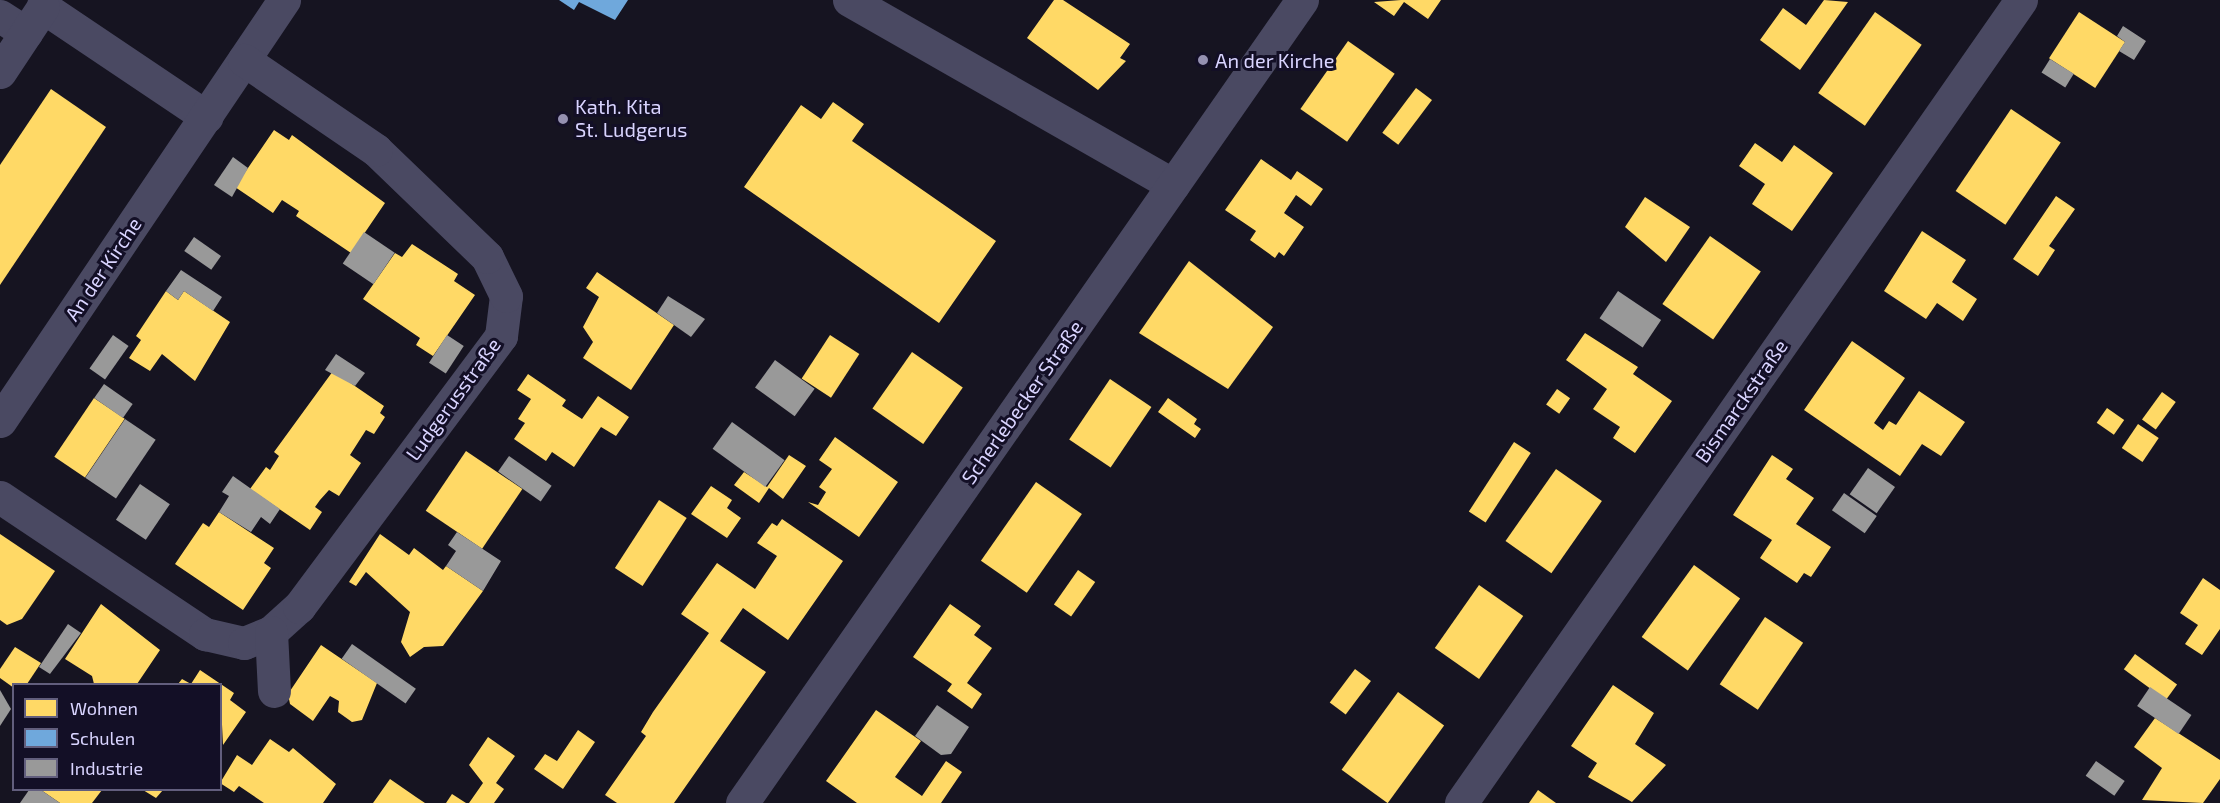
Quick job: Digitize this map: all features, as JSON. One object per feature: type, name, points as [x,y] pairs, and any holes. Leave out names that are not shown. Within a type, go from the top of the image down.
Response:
[{"type":"street","name":"An der Kirche","points":[[0,421],[284,0]]},
{"type":"street","points":[[849,0],[1173,185]]},
{"type":"street","name":"Scherlebecker Straße","points":[[742,803],[1302,0]]},
{"type":"street","name":"Bismarckstraße","points":[[1461,803],[2021,0]]},
{"type":"street","points":[[0,72],[28,14],[207,117]]},
{"type":"street","name":"Ludgerusstraße","points":[[0,497],[205,634],[244,643],[271,632],[335,563],[501,336],[506,296],[487,257],[376,150],[244,60]]},
{"type":"street","points":[[271,632],[274,692]]},
{"type":"building: Wohnen","points":[[1054,0],[1063,0],[1130,44],[1120,58],[1126,61],[1098,90],[1027,38]]},
{"type":"building: Wohnen","points":[[1441,0],[1428,19],[1404,2],[1394,16],[1374,2]]},
{"type":"building: Wohnen","points":[[1824,0],[1848,2],[1800,70],[1760,40],[1783,8],[1806,25]]},
{"type":"building: Wohnen","points":[[1875,12],[1922,45],[1865,126],[1818,93]]},
{"type":"building: Wohnen","points":[[2079,12],[2125,42],[2095,88],[2049,58]]},
{"type":"building: Wohnen","points":[[1348,41],[1395,74],[1347,142],[1300,109]]},
{"type":"building: Wohnen","points":[[1416,88],[1432,100],[1398,145],[1382,133]]},
{"type":"building: Wohnen","points":[[51,89],[106,127],[0,285],[0,165]]},
{"type":"building: Wohnen","points":[[833,102],[864,124],[852,141],[996,241],[939,323],[744,187],[801,105],[821,119]]},
{"type":"building: Wohnen","points":[[2011,109],[2061,143],[2005,225],[1956,191]]},
{"type":"building: Wohnen","points":[[274,130],[289,140],[292,135],[385,203],[351,253],[296,216],[299,211],[282,200],[273,213],[235,187]]},
{"type":"building: Wohnen","points":[[1755,143],[1782,162],[1794,145],[1833,173],[1792,231],[1752,204],[1765,184],[1739,166]]},
{"type":"building: Wohnen","points":[[1261,159],[1291,180],[1297,171],[1323,189],[1311,206],[1296,195],[1284,213],[1304,227],[1284,256],[1279,252],[1275,258],[1250,240],[1256,231],[1225,210]]},
{"type":"building: Wohnen","points":[[2056,196],[2075,209],[2049,246],[2055,250],[2038,276],[2013,259]]},
{"type":"building: Wohnen","points":[[1645,197],[1690,227],[1666,262],[1625,227]]},
{"type":"building: Wohnen","points":[[1922,231],[1966,260],[1952,282],[1977,299],[1963,321],[1937,303],[1926,319],[1884,291]]},
{"type":"building: Wohnen","points":[[1710,236],[1761,272],[1713,340],[1662,304]]},
{"type":"building: Wohnen","points":[[412,244],[458,274],[454,281],[475,295],[433,356],[416,345],[420,338],[363,299],[395,253],[402,257]]},
{"type":"building: Wohnen","points":[[1189,261],[1273,327],[1228,389],[1139,333]]},
{"type":"building: Wohnen","points":[[597,272],[674,325],[631,390],[583,358],[593,342],[583,327],[599,297],[586,288]]},
{"type":"building: Wohnen","points":[[166,291],[178,300],[184,291],[230,322],[195,381],[162,354],[150,371],[129,358],[141,340],[136,336]]},
{"type":"building: Wohnen","points":[[1585,333],[1638,367],[1633,374],[1672,401],[1635,453],[1613,438],[1620,427],[1593,409],[1607,389],[1566,360]]},
{"type":"building: Wohnen","points":[[830,335],[859,354],[831,398],[802,379]]},
{"type":"building: Wohnen","points":[[1852,341],[1905,378],[1874,423],[1883,430],[1889,421],[1896,425],[1919,391],[1965,422],[1941,456],[1922,444],[1900,476],[1804,410]]},
{"type":"building: Wohnen","points":[[912,352],[963,388],[923,444],[872,409]]},
{"type":"building: Wohnen","points":[[333,371],[384,406],[380,413],[385,417],[374,434],[366,430],[350,455],[361,463],[339,496],[329,490],[320,500],[315,507],[322,512],[310,530],[250,489],[266,467],[270,470],[279,456],[274,452]]},
{"type":"building: Wohnen","points":[[528,374],[566,400],[562,406],[582,419],[598,396],[629,417],[616,436],[601,427],[574,467],[552,452],[546,461],[514,439],[525,423],[518,419],[531,399],[517,390]]},
{"type":"building: Wohnen","points":[[1110,379],[1151,407],[1111,467],[1069,440]]},
{"type":"building: Wohnen","points":[[1557,389],[1570,398],[1559,414],[1546,405]]},
{"type":"building: Wohnen","points":[[2162,392],[2176,402],[2156,429],[2142,420]]},
{"type":"building: Wohnen","points":[[94,398],[125,419],[85,478],[54,457]]},
{"type":"building: Wohnen","points":[[1168,398],[1197,419],[1194,424],[1201,429],[1195,438],[1158,412]]},
{"type":"building: Wohnen","points":[[2107,408],[2124,420],[2114,435],[2097,423]]},
{"type":"building: Wohnen","points":[[2138,424],[2159,438],[2143,462],[2122,448]]},
{"type":"building: Wohnen","points":[[835,437],[898,482],[859,537],[808,502],[818,505],[826,492],[819,487],[832,469],[819,460]]},
{"type":"building: Wohnen","points":[[1514,442],[1531,453],[1486,523],[1469,512]]},
{"type":"building: Wohnen","points":[[466,451],[522,489],[482,549],[426,511]]},
{"type":"building: Wohnen","points":[[789,455],[806,466],[783,499],[769,488],[759,503],[734,485],[744,472],[767,487]]},
{"type":"building: Wohnen","points":[[1772,455],[1793,469],[1786,479],[1814,498],[1796,524],[1831,547],[1811,577],[1804,573],[1797,583],[1760,558],[1772,540],[1733,515]]},
{"type":"building: Wohnen","points":[[1556,469],[1602,501],[1551,573],[1506,541]]},
{"type":"building: Wohnen","points":[[1036,482],[1082,514],[1027,593],[981,561]]},
{"type":"building: Wohnen","points":[[711,486],[732,500],[727,508],[741,518],[727,538],[691,514]]},
{"type":"building: Wohnen","points":[[659,500],[687,518],[643,586],[615,568]]},
{"type":"building: Wohnen","points":[[219,512],[274,548],[264,563],[271,568],[243,610],[175,564],[203,523],[209,527]]},
{"type":"building: Wohnen","points":[[782,519],[843,561],[788,640],[743,608],[720,641],[766,672],[674,803],[617,803],[605,795],[646,736],[641,732],[653,712],[709,633],[681,614],[717,563],[755,589],[777,556],[757,543],[772,523],[777,526]]},
{"type":"building: Wohnen","points":[[0,534],[55,571],[22,619],[7,625],[0,620]]},
{"type":"building: Wohnen","points":[[380,534],[409,555],[414,548],[443,570],[446,566],[483,591],[443,646],[424,647],[410,657],[401,642],[410,612],[366,572],[356,586],[349,582]]},
{"type":"building: Wohnen","points":[[1694,565],[1740,599],[1688,671],[1642,637]]},
{"type":"building: Wohnen","points":[[1078,570],[1095,582],[1071,616],[1054,604]]},
{"type":"building: Wohnen","points":[[2203,578],[2220,590],[2220,629],[2202,655],[2185,644],[2198,625],[2180,613]]},
{"type":"building: Wohnen","points":[[1479,585],[1523,616],[1479,679],[1435,648]]},
{"type":"building: Wohnen","points":[[101,604],[160,650],[138,683],[94,683],[92,676],[65,659]]},
{"type":"building: Wohnen","points":[[950,604],[981,626],[974,635],[992,648],[967,683],[982,694],[972,709],[947,691],[952,684],[913,657]]},
{"type":"building: Wohnen","points":[[1765,617],[1803,643],[1758,710],[1720,684]]},
{"type":"building: Wohnen","points":[[321,645],[377,683],[362,720],[352,722],[338,712],[339,701],[330,696],[313,721],[290,704],[288,694]]},
{"type":"building: Wohnen","points":[[15,647],[41,663],[28,683],[12,683],[12,687],[0,678],[0,669]]},
{"type":"building: Wohnen","points":[[2135,654],[2177,685],[2166,700],[2124,669]]},
{"type":"building: Wohnen","points":[[1355,669],[1371,681],[1346,715],[1330,703]]},
{"type":"building: Wohnen","points":[[200,670],[219,683],[192,683]]},
{"type":"building: Wohnen","points":[[222,685],[234,693],[230,700],[246,712],[223,745]]},
{"type":"building: Wohnen","points":[[1613,685],[1654,713],[1635,744],[1666,765],[1632,802],[1588,777],[1597,763],[1571,746]]},
{"type":"building: Wohnen","points":[[1398,692],[1444,726],[1388,803],[1342,770]]},
{"type":"building: Wohnen","points":[[876,710],[921,741],[895,777],[922,796],[946,761],[962,772],[941,803],[857,803],[826,781]]},
{"type":"building: Wohnen","points":[[2155,718],[2220,760],[2220,779],[2203,803],[2142,800],[2162,768],[2134,747]]},
{"type":"building: Wohnen","points":[[578,730],[595,742],[563,789],[534,769],[545,754],[557,761]]},
{"type":"building: Wohnen","points":[[488,737],[515,756],[496,783],[504,789],[494,803],[469,803],[483,783],[469,765]]},
{"type":"building: Wohnen","points":[[270,739],[289,752],[293,748],[336,784],[323,803],[264,803],[239,786],[234,792],[222,784],[222,780],[237,755],[252,765]]},
{"type":"building: Wohnen","points":[[390,779],[416,797],[425,803],[373,803]]},
{"type":"building: Wohnen","points":[[1538,790],[1556,803],[1529,803]]},
{"type":"building: Wohnen","points":[[42,791],[101,791],[92,803],[60,803]]},
{"type":"building: Wohnen","points":[[145,791],[162,791],[156,798]]},
{"type":"building: Wohnen","points":[[452,794],[466,803],[446,803]]},
{"type":"building: Schulen","points":[[559,0],[628,0],[615,20],[579,2],[574,10]]},
{"type":"building: Industrie","points":[[2123,26],[2146,41],[2134,60],[2119,51],[2125,42],[2117,36]]},
{"type":"building: Industrie","points":[[2050,59],[2074,74],[2065,87],[2042,73]]},
{"type":"building: Industrie","points":[[233,157],[248,168],[232,197],[214,185]]},
{"type":"building: Industrie","points":[[364,232],[395,253],[373,284],[343,264]]},
{"type":"building: Industrie","points":[[194,237],[221,256],[211,270],[184,251]]},
{"type":"building: Industrie","points":[[181,270],[222,297],[213,311],[184,291],[178,300],[166,291]]},
{"type":"building: Industrie","points":[[1618,291],[1661,320],[1643,347],[1600,318]]},
{"type":"building: Industrie","points":[[668,296],[705,319],[691,337],[657,313]]},
{"type":"building: Industrie","points":[[113,335],[129,346],[105,379],[89,369]]},
{"type":"building: Industrie","points":[[447,335],[464,346],[446,374],[429,363]]},
{"type":"building: Industrie","points":[[336,354],[365,373],[355,386],[325,370]]},
{"type":"building: Industrie","points":[[775,360],[815,389],[795,416],[755,388]]},
{"type":"building: Industrie","points":[[104,384],[133,404],[123,418],[94,398]]},
{"type":"building: Industrie","points":[[125,419],[156,440],[116,499],[85,478]]},
{"type":"building: Industrie","points":[[732,422],[785,460],[765,487],[713,449]]},
{"type":"building: Industrie","points":[[509,456],[552,486],[541,501],[498,472]]},
{"type":"building: Industrie","points":[[1868,468],[1895,487],[1877,513],[1850,494]]},
{"type":"building: Industrie","points":[[233,476],[280,509],[270,524],[261,517],[251,532],[219,512],[229,496],[222,492]]},
{"type":"building: Industrie","points":[[140,484],[170,504],[146,540],[116,520]]},
{"type":"building: Industrie","points":[[1844,493],[1877,516],[1865,533],[1832,510]]},
{"type":"building: Industrie","points":[[457,532],[501,561],[483,591],[446,566],[456,551],[448,545]]},
{"type":"building: Industrie","points":[[68,624],[81,633],[50,674],[39,667]]},
{"type":"building: Industrie","points":[[352,644],[416,689],[406,703],[342,659]]},
{"type":"building: Industrie","points":[[2150,687],[2191,715],[2179,734],[2137,706]]},
{"type":"building: Industrie","points":[[0,690],[11,709],[0,726]]},
{"type":"building: Industrie","points":[[937,705],[969,727],[951,754],[941,755],[915,736]]},
{"type":"building: Industrie","points":[[2096,761],[2125,781],[2114,796],[2086,776]]},
{"type":"building: Industrie","points":[[28,791],[42,791],[60,803],[20,803]]},
{"type":"place","name":"An der Kirche","points":[[1203,60]]},
{"type":"place","name":"Kath. Kita St. Ludgerus","points":[[563,119]]}]
